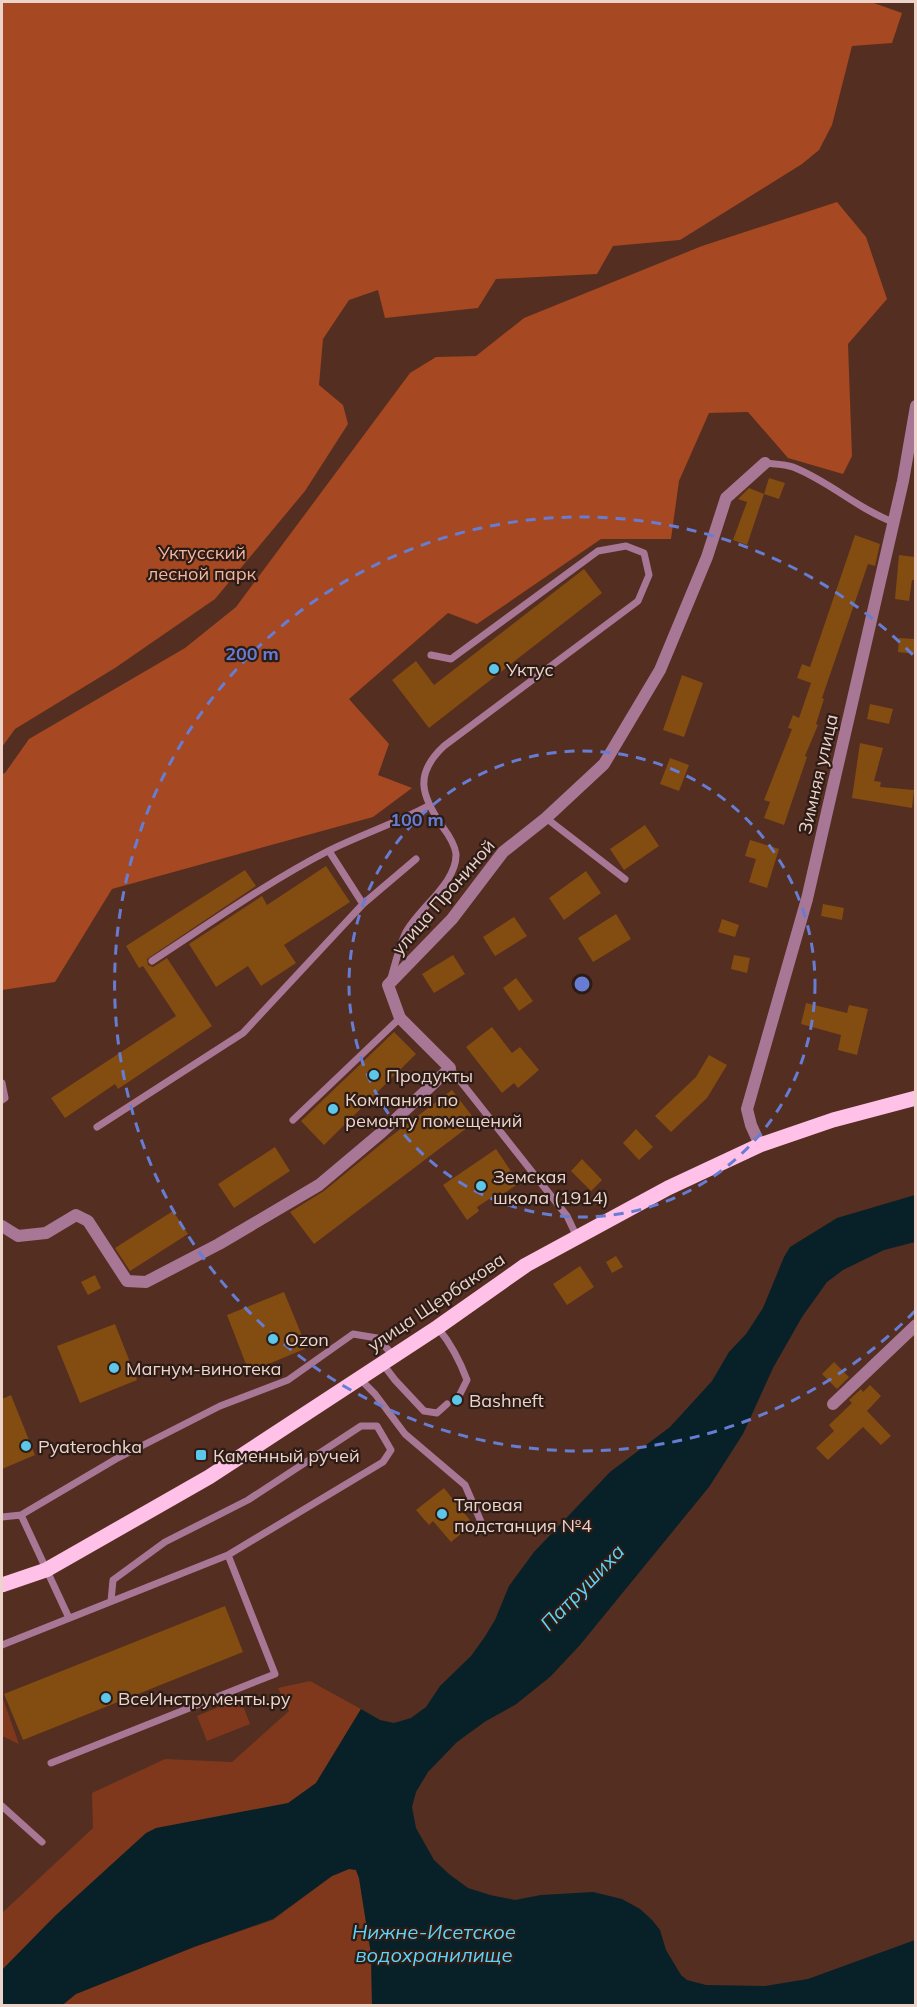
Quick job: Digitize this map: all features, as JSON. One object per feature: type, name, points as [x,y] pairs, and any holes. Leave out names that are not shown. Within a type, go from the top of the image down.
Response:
[{"type":"main road","name":"улица Щербакова","points":[[2,1586],[46,1570],[208,1478],[438,1327],[526,1265],[668,1188],[759,1145],[832,1120],[915,1098]]},
{"type":"street","name":"Зимняя улица","points":[[759,1145],[747,1109],[807,899],[903,481],[915,406]]},
{"type":"street","name":"улица Прониной","points":[[388,985],[452,919],[503,852],[546,818],[603,764],[660,669],[707,557],[726,498],[765,464]]},
{"type":"street","points":[[2,1226],[18,1236],[46,1233],[76,1215],[88,1221],[127,1281],[146,1282],[219,1244],[319,1185],[382,1132],[450,1068],[400,1018],[388,985]]},
{"type":"street","points":[[833,1404],[915,1325]]},
{"type":"lane","points":[[765,464],[791,466],[838,489],[877,516],[893,522]]},
{"type":"lane","points":[[388,985],[406,933],[454,869],[456,852],[449,836],[428,806],[424,796],[423,779],[432,757],[638,601],[649,575],[644,553],[626,546],[598,551],[451,659],[431,655]]},
{"type":"lane","points":[[152,961],[288,874],[329,851],[428,806]]},
{"type":"lane","points":[[546,818],[625,879]]},
{"type":"lane","points":[[329,851],[363,904]]},
{"type":"lane","points":[[97,1127],[243,1032],[363,904],[416,859]]},
{"type":"lane","points":[[338,884],[346,878]]},
{"type":"lane","points":[[293,1120],[400,1018]]},
{"type":"lane","points":[[450,1068],[567,1216],[577,1237]]},
{"type":"lane","points":[[2,1083],[5,1098],[2,1100]]},
{"type":"lane","points":[[438,1327],[462,1365],[467,1380],[460,1394]]},
{"type":"lane","points":[[2,1518],[21,1515],[116,1459],[220,1406],[288,1380],[353,1334],[377,1338],[387,1359],[424,1411],[437,1413],[447,1404]]},
{"type":"lane","points":[[359,1378],[375,1394],[405,1434],[465,1485],[482,1524]]},
{"type":"lane","points":[[2,1645],[228,1555],[383,1462],[391,1450],[377,1426],[361,1426],[248,1500],[165,1542],[113,1580],[111,1601]]},
{"type":"lane","points":[[21,1515],[69,1618]]},
{"type":"lane","points":[[51,1763],[275,1674],[228,1555]]},
{"type":"lane","points":[[2,1806],[42,1842]]},
{"type":"shaded area","points":[[310,1681],[361,1709],[316,1783],[288,1804],[266,1808],[56,1915],[2,1970],[2,1913],[93,1828],[92,1793],[165,1759],[232,1762],[289,1711],[278,1688]]},
{"type":"shaded area","points":[[2,1696],[19,1744],[2,1736]]},
{"type":"shaded area","points":[[240,1698],[250,1724],[207,1741],[197,1716]]},
{"type":"shaded area","points":[[349,1869],[356,1870],[359,1878],[371,1954],[372,2005],[62,2006],[76,1994],[194,1947],[273,1920],[332,1876]]},
{"type":"green space","name":"Уктусский лесной парк","points":[[2,2],[871,2],[902,13],[892,43],[852,46],[832,125],[819,150],[802,164],[680,240],[613,246],[597,274],[496,279],[478,308],[385,318],[378,290],[349,300],[323,339],[319,385],[343,405],[348,424],[305,491],[215,599],[115,668],[15,729],[2,747]]},
{"type":"green space","points":[[837,202],[866,237],[887,299],[848,344],[852,456],[843,474],[788,458],[748,412],[709,413],[679,481],[671,539],[601,539],[477,624],[448,613],[349,699],[389,744],[378,775],[412,788],[373,817],[112,889],[55,982],[2,990],[2,774],[29,739],[185,648],[236,607],[410,373],[436,357],[476,356],[524,318],[702,246]]},
{"type":"water","name":"Нижне-Исетское водохранилище","points":[[915,1195],[915,1242],[884,1250],[843,1270],[827,1282],[802,1317],[773,1368],[743,1434],[709,1487],[580,1645],[550,1677],[515,1705],[486,1721],[457,1742],[428,1772],[416,1792],[412,1807],[416,1828],[434,1860],[468,1888],[515,1900],[541,1895],[593,1892],[622,1899],[640,1909],[652,1920],[660,1930],[666,1950],[681,1975],[687,1980],[706,1985],[765,1986],[808,1979],[915,1940],[915,2005],[372,2005],[371,1954],[359,1878],[356,1870],[349,1869],[332,1876],[273,1919],[194,1947],[76,1994],[62,2005],[2,2005],[2,1970],[56,1915],[146,1833],[156,1828],[288,1803],[316,1783],[361,1709],[380,1720],[394,1723],[411,1718],[426,1707],[440,1686],[471,1656],[484,1638],[495,1620],[509,1586],[534,1552],[610,1472],[670,1427],[712,1381],[729,1352],[746,1334],[763,1308],[790,1247],[837,1218]]},
{"type":"building","points":[[769,478],[785,483],[779,499],[764,494]]},
{"type":"building","points":[[749,488],[764,494],[747,545],[733,540],[747,502],[738,499]]},
{"type":"building","points":[[855,535],[880,544],[875,566],[868,564],[822,698],[824,699],[816,724],[818,725],[805,756],[807,757],[784,825],[764,818],[770,802],[764,800],[792,729],[788,728],[793,715],[799,718],[811,683],[797,678],[802,664],[810,667]]},
{"type":"building","points":[[899,555],[915,557],[915,580],[912,580],[909,601],[895,599]]},
{"type":"building","points":[[584,569],[602,593],[429,728],[392,680],[416,661],[434,685]]},
{"type":"building","points":[[899,638],[915,639],[915,654],[898,652]]},
{"type":"building","points":[[682,675],[703,683],[684,737],[663,730]]},
{"type":"building","points":[[870,704],[893,709],[889,724],[867,719]]},
{"type":"building","points":[[860,743],[883,748],[874,781],[881,782],[880,787],[914,790],[912,808],[852,798]]},
{"type":"building","points":[[670,758],[689,765],[679,791],[660,784]]},
{"type":"building","points":[[645,825],[659,846],[624,870],[610,849]]},
{"type":"building","points":[[750,840],[779,849],[767,888],[749,882],[756,859],[745,856]]},
{"type":"building","points":[[326,866],[350,902],[284,945],[296,963],[261,986],[248,966],[216,987],[189,944],[262,896],[267,905]]},
{"type":"building","points":[[245,870],[256,886],[147,959],[148,965],[153,967],[167,958],[212,1026],[118,1089],[115,1084],[65,1118],[51,1098],[176,1016],[143,966],[139,968],[126,946]]},
{"type":"building","points":[[586,871],[601,893],[564,920],[549,898]]},
{"type":"building","points":[[823,904],[844,908],[842,920],[821,916]]},
{"type":"building","points":[[616,914],[631,939],[593,962],[578,938]]},
{"type":"building","points":[[514,917],[527,936],[495,956],[483,937]]},
{"type":"building","points":[[722,919],[739,925],[735,937],[718,932]]},
{"type":"building","points":[[453,955],[465,974],[434,993],[422,974]]},
{"type":"building","points":[[734,955],[750,958],[747,973],[731,969]]},
{"type":"building","points":[[516,978],[533,1001],[519,1011],[503,988]]},
{"type":"building","points":[[806,1003],[847,1013],[849,1005],[868,1009],[857,1055],[838,1050],[841,1035],[801,1024]]},
{"type":"building","points":[[492,1027],[512,1053],[520,1047],[539,1070],[518,1088],[514,1083],[502,1093],[466,1047]]},
{"type":"building","points":[[394,1032],[416,1054],[324,1145],[301,1121]]},
{"type":"building","points":[[709,1055],[727,1065],[707,1098],[671,1132],[655,1116],[696,1077]]},
{"type":"building","points":[[452,1090],[476,1121],[314,1244],[290,1212],[324,1191]]},
{"type":"building","points":[[636,1129],[653,1147],[639,1160],[623,1143]]},
{"type":"building","points":[[275,1147],[290,1171],[234,1208],[218,1184]]},
{"type":"building","points":[[496,1149],[519,1183],[502,1195],[500,1192],[477,1207],[479,1211],[467,1220],[443,1185]]},
{"type":"building","points":[[582,1159],[602,1180],[591,1191],[571,1171]]},
{"type":"building","points":[[173,1211],[188,1234],[130,1271],[115,1248]]},
{"type":"building","points":[[616,1256],[623,1267],[612,1273],[606,1262]]},
{"type":"building","points":[[580,1266],[594,1287],[567,1305],[553,1284]]},
{"type":"building","points":[[95,1275],[101,1288],[88,1295],[81,1282]]},
{"type":"building","points":[[284,1292],[307,1348],[249,1372],[227,1315]]},
{"type":"building","points":[[115,1324],[137,1380],[80,1403],[57,1346]]},
{"type":"building","points":[[834,1362],[849,1377],[837,1389],[822,1374]]},
{"type":"building","points":[[870,1385],[881,1396],[867,1411],[891,1436],[881,1445],[863,1427],[828,1460],[816,1448],[834,1431],[829,1425],[852,1403],[849,1400],[861,1389],[863,1392]]},
{"type":"building","points":[[11,1395],[35,1455],[2,1469],[2,1399]]},
{"type":"building","name":"Тяговая подстанция №4","points":[[444,1488],[473,1524],[451,1542],[433,1521],[429,1525],[416,1510]]},
{"type":"building","points":[[225,1606],[243,1652],[23,1740],[4,1694]]},
{"type":"place","name":"Уктус","points":[[494,669]]},
{"type":"place","name":"Продукты","points":[[374,1075]]},
{"type":"place","name":"Компания по ремонту помещений","points":[[333,1109]]},
{"type":"place","name":"Земская школа (1914)","points":[[481,1186]]},
{"type":"place","name":"Ozon","points":[[273,1339]]},
{"type":"place","name":"Магнум-винотека","points":[[114,1368]]},
{"type":"place","name":"Bashneft","points":[[457,1400]]},
{"type":"place","name":"Pyaterochka","points":[[26,1446]]},
{"type":"place","name":"Каменный ручей","points":[[201,1455]]},
{"type":"place","name":"Тяговая подстанция №4","points":[[442,1514]]},
{"type":"place","name":"ВсеИнструменты.ру","points":[[106,1698]]},
{"type":"water label","name":"Патрушиха","points":[[582,1587]]}]
